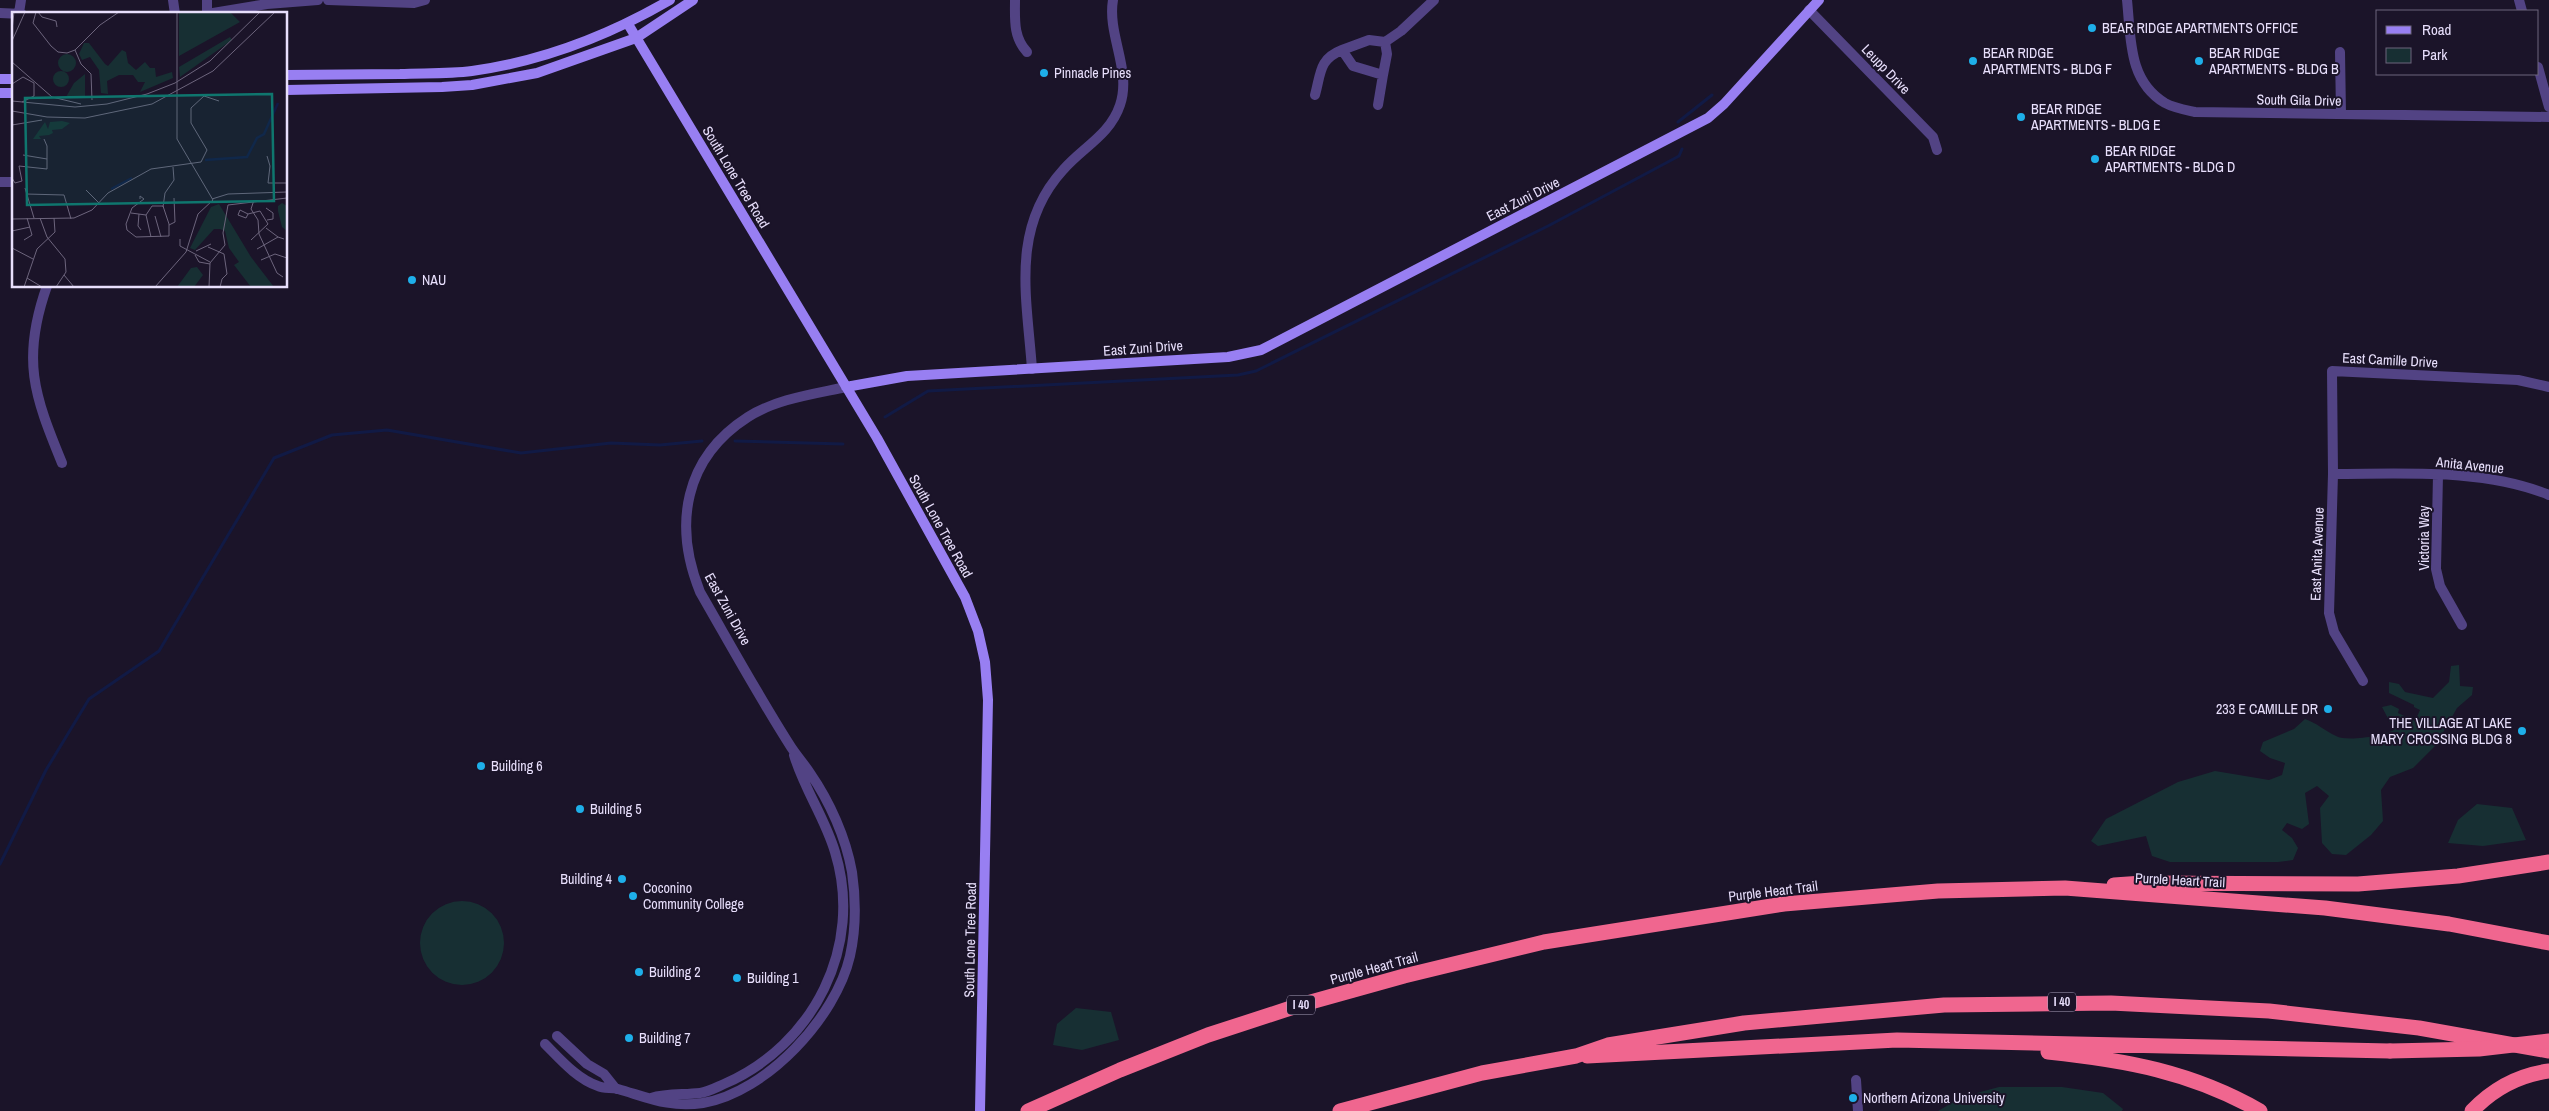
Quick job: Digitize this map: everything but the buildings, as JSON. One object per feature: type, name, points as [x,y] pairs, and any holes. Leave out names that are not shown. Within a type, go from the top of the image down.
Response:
[{"type":"highway","points":[[2065,888],[2143,883],[2358,884],[2458,876],[2549,862]]},
{"type":"highway","name":"Purple Heart Trail","points":[[1028,1111],[1120,1070],[1240,1024],[1404,976],[1544,942],[1784,904],[1938,891],[2065,888],[2325,908],[2449,924],[2549,944]]},
{"type":"highway","name":"I 40","points":[[1340,1111],[1482,1073],[1576,1056],[1608,1045],[1744,1023],[1866,1011],[2040,1002],[2222,1007],[2328,1016],[2428,1029],[2549,1051]]},
{"type":"highway","points":[[1576,1056],[1611,1056],[1847,1041],[1968,1041],[2390,1051],[2479,1049],[2549,1041]]},
{"type":"highway","points":[[1968,1041],[2003,1048],[2091,1056],[2161,1069],[2213,1087],[2260,1111]]},
{"type":"highway","points":[[2472,1111],[2491,1094],[2516,1080],[2549,1071]]},
{"type":"street","points":[[219,12],[267,4],[318,0]]},
{"type":"street","points":[[328,0],[414,2],[425,0]]},
{"type":"street","points":[[288,75],[470,71],[533,60],[594,40],[628,24],[670,0]]},
{"type":"street","points":[[288,90],[472,85],[536,73],[636,38],[693,0]]},
{"type":"street","points":[[1015,0],[1016,30],[1021,46],[1027,52]]},
{"type":"street","points":[[1032,369],[1024,269],[1028,237],[1041,201],[1050,186],[1077,155],[1106,132],[1120,107],[1124,85],[1112,15],[1113,0]]},
{"type":"street","points":[[1315,95],[1325,60],[1331,54],[1369,40],[1385,42],[1413,21],[1434,0]]},
{"type":"street","name":"East Zuni Drive","points":[[545,1044],[580,1076],[598,1086],[651,1098],[662,1104],[704,1102],[744,1087],[763,1076],[781,1062],[817,1022],[830,1004],[844,976],[850,956],[854,926],[851,871],[838,824],[826,798],[792,749],[700,592],[690,566],[685,524],[688,501],[696,476],[710,451],[730,430],[749,416],[782,402],[846,387],[907,376],[1228,357],[1261,350],[1708,118],[1819,0]]},
{"type":"street","name":"South Gila Drive","points":[[2128,0],[2133,60],[2139,77],[2147,88],[2166,103],[2195,112],[2549,117]]},
{"type":"street","name":"Leupp Drive","points":[[1809,10],[1933,137],[1937,150]]},
{"type":"street","name":"South Lone Tree Road","points":[[628,24],[846,387],[965,597],[978,631],[985,662],[988,700],[980,1111]]},
{"type":"street","points":[[1378,106],[1387,54],[1385,42]]},
{"type":"street","points":[[1342,50],[1353,66],[1383,75]]},
{"type":"street","points":[[2340,52],[2341,114]]},
{"type":"street","points":[[2539,71],[2549,106]]},
{"type":"street","points":[[47,288],[35,328],[33,372],[40,406],[62,463]]},
{"type":"street","name":"East Camille Drive","points":[[2333,474],[2332,371],[2518,380],[2549,387]]},
{"type":"street","name":"Anita Avenue","points":[[2333,474],[2438,475],[2497,480],[2529,486],[2549,495]]},
{"type":"street","name":"East Anita Avenue","points":[[2333,474],[2329,612],[2334,632],[2363,680]]},
{"type":"street","name":"Victoria Way","points":[[2438,475],[2436,569],[2440,586],[2462,625]]},
{"type":"street","points":[[557,1036],[587,1064],[604,1074],[616,1089]]},
{"type":"street","points":[[1856,1080],[1858,1111]]},
{"type":"green space","points":[[2459,665],[2460,686],[2473,687],[2472,695],[2457,708],[2436,745],[2413,768],[2390,777],[2381,790],[2383,821],[2371,835],[2346,855],[2332,854],[2322,843],[2320,808],[2329,796],[2317,786],[2305,793],[2309,824],[2302,829],[2287,823],[2282,830],[2292,838],[2298,848],[2293,860],[2278,862],[2170,862],[2152,856],[2146,836],[2098,846],[2091,841],[2106,819],[2178,782],[2215,771],[2269,780],[2282,775],[2285,763],[2270,758],[2260,751],[2263,742],[2294,729],[2305,719],[2341,738],[2374,736],[2394,730],[2382,707],[2391,705],[2399,709],[2398,713],[2415,721],[2420,710],[2389,693],[2389,682],[2399,684],[2405,692],[2433,698],[2449,682],[2451,666]]},
{"type":"green space","points":[[2477,804],[2512,808],[2526,840],[2483,846],[2448,843],[2458,820]]},
{"type":"green space","points":[[462,901],[485,908],[497,920],[504,943],[497,966],[485,978],[462,985],[439,978],[427,966],[420,943],[427,920],[439,908]]},
{"type":"green space","points":[[1076,1008],[1111,1012],[1119,1040],[1082,1050],[1053,1045],[1057,1024]]},
{"type":"green space","points":[[1999,1087],[2062,1087],[2103,1093],[2123,1109],[2122,1111],[1938,1111],[1962,1097]]},
{"type":"waterway","points":[[1678,122],[1712,95]]},
{"type":"waterway","points":[[885,417],[928,391],[1238,375],[1256,371],[1548,226],[1679,156],[1682,149]]},
{"type":"waterway","points":[[0,864],[46,770],[89,699],[159,651],[274,458],[332,435],[387,430],[521,453],[611,443],[660,445],[702,441]]},
{"type":"waterway","points":[[735,441],[843,444]]},
{"type":"place","name":"BEAR RIDGE APARTMENTS OFFICE","points":[[2092,28]]},
{"type":"place","name":"BEAR RIDGE APARTMENTS - BLDG F","points":[[1973,61]]},
{"type":"place","name":"BEAR RIDGE APARTMENTS - BLDG B","points":[[2199,61]]},
{"type":"place","name":"Pinnacle Pines","points":[[1044,73]]},
{"type":"place","name":"BEAR RIDGE APARTMENTS - BLDG E","points":[[2021,117]]},
{"type":"place","name":"BEAR RIDGE APARTMENTS - BLDG D","points":[[2095,159]]},
{"type":"place","name":"NAU","points":[[412,280]]},
{"type":"place","name":"233 E CAMILLE DR","points":[[2328,709]]},
{"type":"place","name":"THE VILLAGE AT LAKE MARY CROSSING BLDG 8","points":[[2522,731]]},
{"type":"place","name":"Building 6","points":[[481,766]]},
{"type":"place","name":"Building 5","points":[[580,809]]},
{"type":"place","name":"Building 4","points":[[622,879]]},
{"type":"place","name":"Coconino Community College","points":[[633,896]]},
{"type":"place","name":"Building 2","points":[[639,972]]},
{"type":"place","name":"Building 1","points":[[737,978]]},
{"type":"place","name":"Building 7","points":[[629,1038]]},
{"type":"place","name":"Northern Arizona University","points":[[1853,1098]]}]
